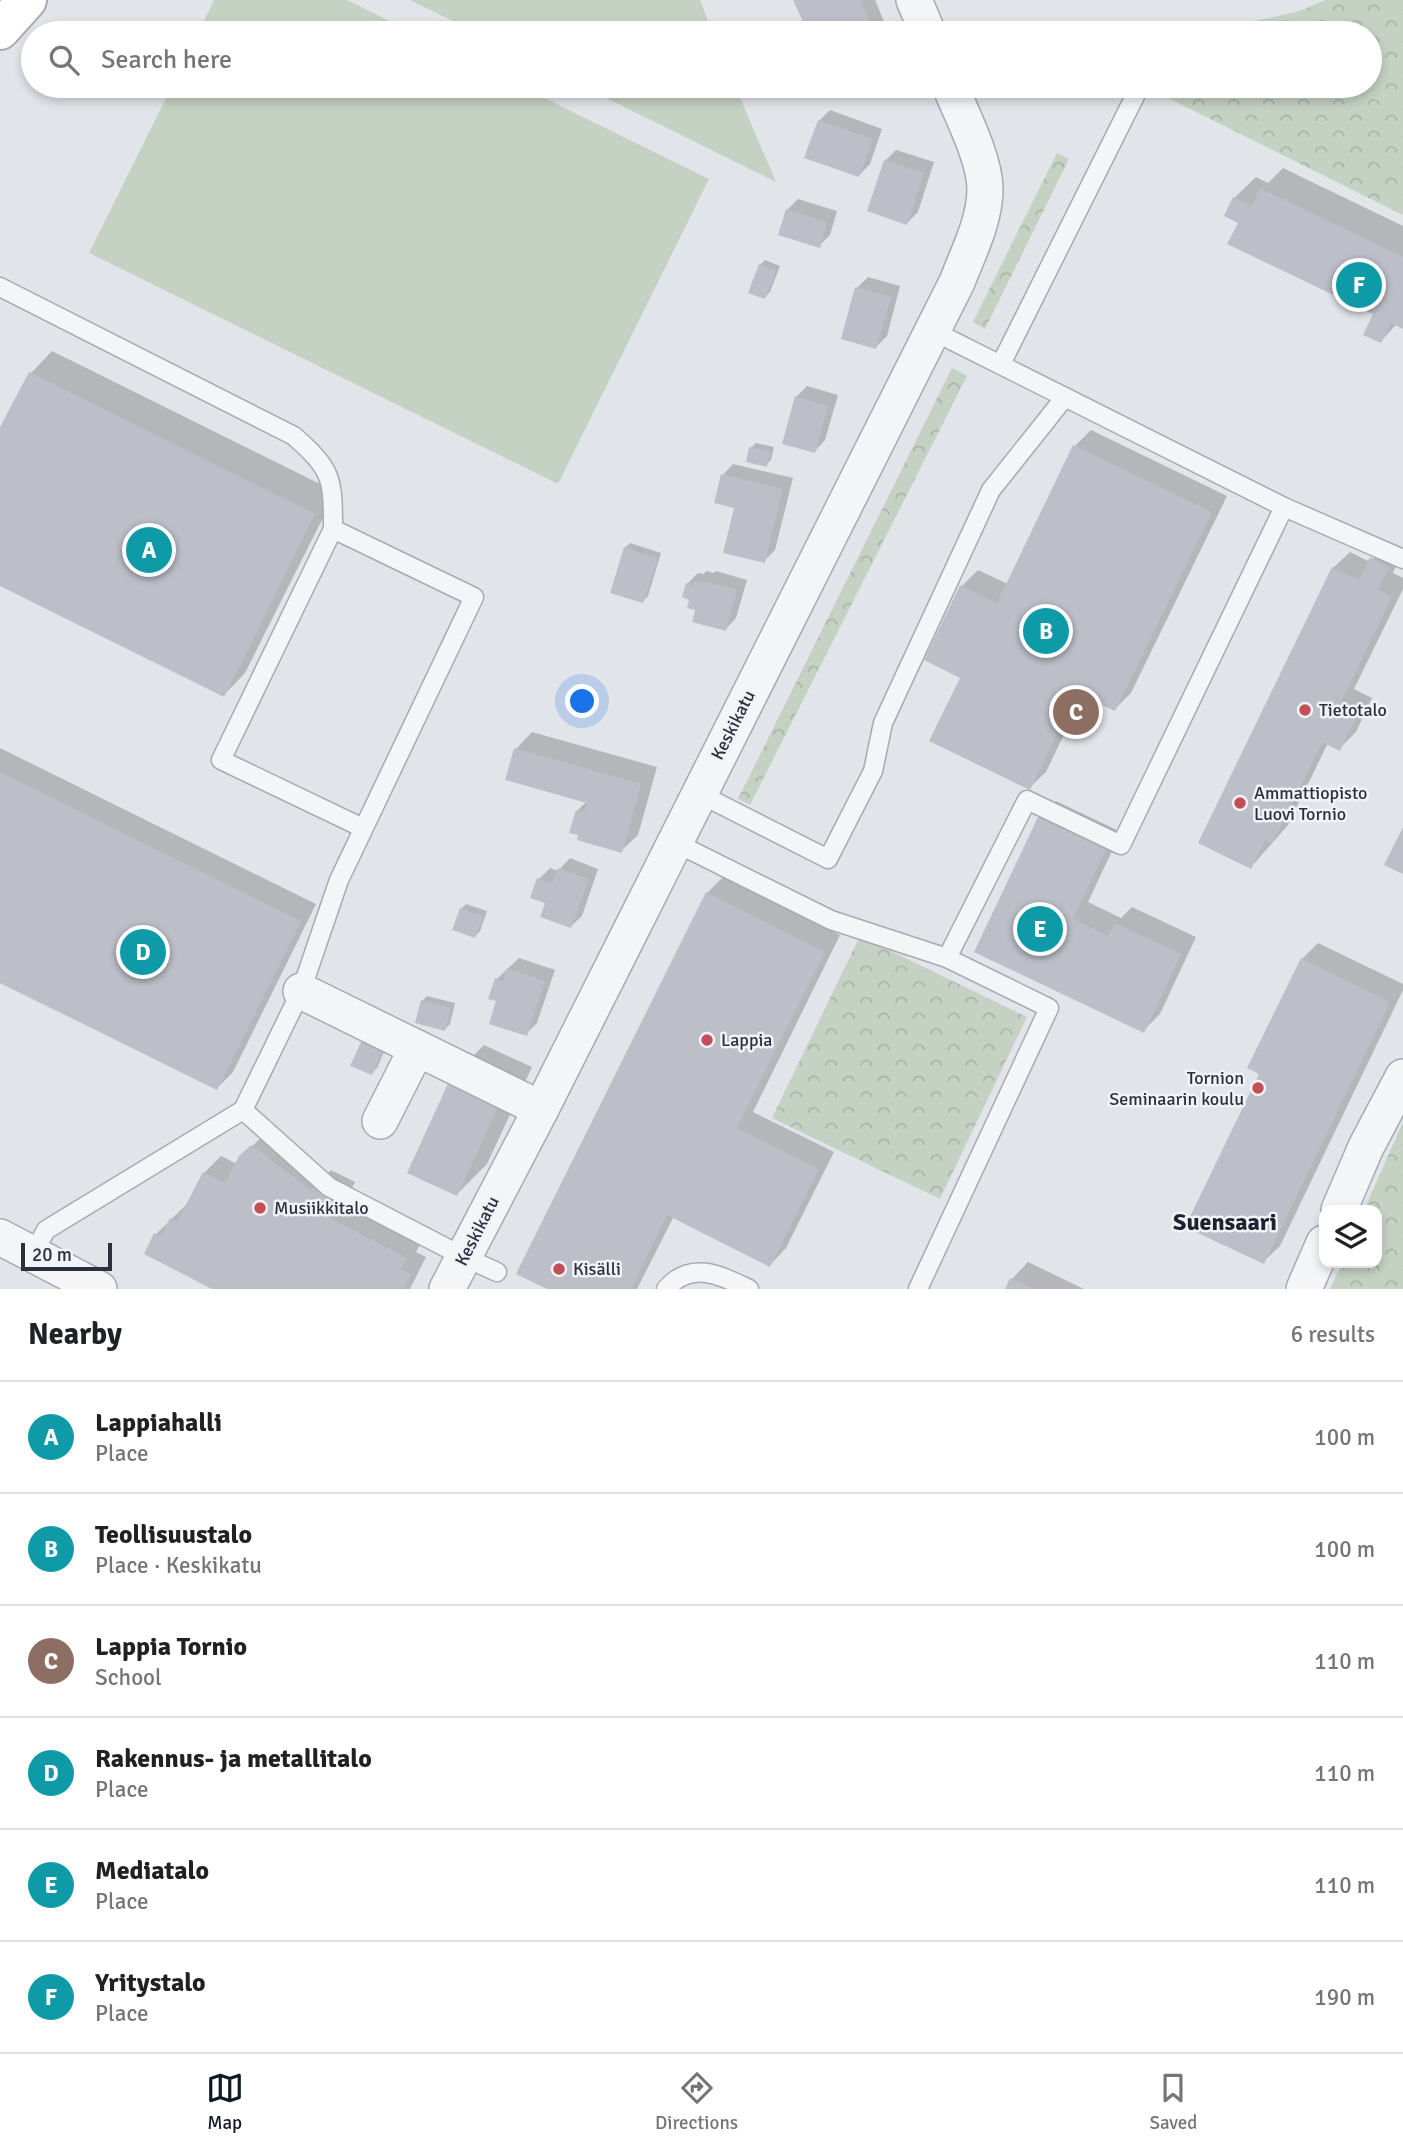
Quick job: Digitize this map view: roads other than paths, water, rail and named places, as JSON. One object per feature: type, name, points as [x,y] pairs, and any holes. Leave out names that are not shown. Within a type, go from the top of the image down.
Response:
[{"type":"street","points":[[0,30],[27,0]]},
{"type":"street","points":[[914,0],[923,21]]},
{"type":"street","name":"Keskikatu","points":[[447,1289],[541,1110],[957,282],[979,226],[985,187],[977,152],[955,98]]},
{"type":"street","points":[[301,991],[541,1110]]},
{"type":"street","points":[[380,1121],[417,1048]]},
{"type":"street","points":[[1341,1205],[1403,1077]]},
{"type":"street","points":[[0,1237],[99,1289]]},
{"type":"street","points":[[1304,1289],[1319,1254]]},
{"type":"lane","points":[[1000,364],[1134,98]]},
{"type":"lane","points":[[2,295],[294,436],[321,461],[333,490],[333,528],[221,760],[363,828]]},
{"type":"lane","points":[[933,331],[1284,507],[1403,559]]},
{"type":"lane","points":[[698,793],[828,859],[873,771],[883,723],[991,489],[1065,397]]},
{"type":"lane","points":[[947,958],[1027,800],[1122,845],[1284,507]]},
{"type":"lane","points":[[33,1254],[46,1230],[243,1110],[301,991],[339,880],[474,597],[333,528]]},
{"type":"lane","points":[[674,842],[831,920],[947,958],[1049,1007],[918,1289]]},
{"type":"lane","points":[[243,1110],[329,1187],[497,1272]]},
{"type":"lane","points":[[666,1289],[674,1280],[688,1273],[704,1271],[725,1277],[749,1289]]},
{"type":"place","name":"Yritystalo","points":[[1359,285]]},
{"type":"place","name":"Lappiahalli","points":[[149,550]]},
{"type":"place","name":"Teollisuustalo","points":[[1046,631]]},
{"type":"place","name":"Tietotalo","points":[[1305,710]]},
{"type":"place","name":"Lappia Tornio","points":[[1076,712]]},
{"type":"place","name":"Ammattiopisto Luovi Tornio","points":[[1240,803]]},
{"type":"place","name":"Mediatalo","points":[[1040,929]]},
{"type":"place","name":"Rakennus- ja metallitalo","points":[[143,952]]},
{"type":"place","name":"Lappia","points":[[707,1040]]},
{"type":"place","name":"Tornion Seminaarin koulu","points":[[1258,1088]]},
{"type":"place","name":"Musiikkitalo","points":[[260,1208]]},
{"type":"place","name":"Kisälli","points":[[559,1269]]},
{"type":"district","name":"Suensaari","points":[[1225,1222]]}]
